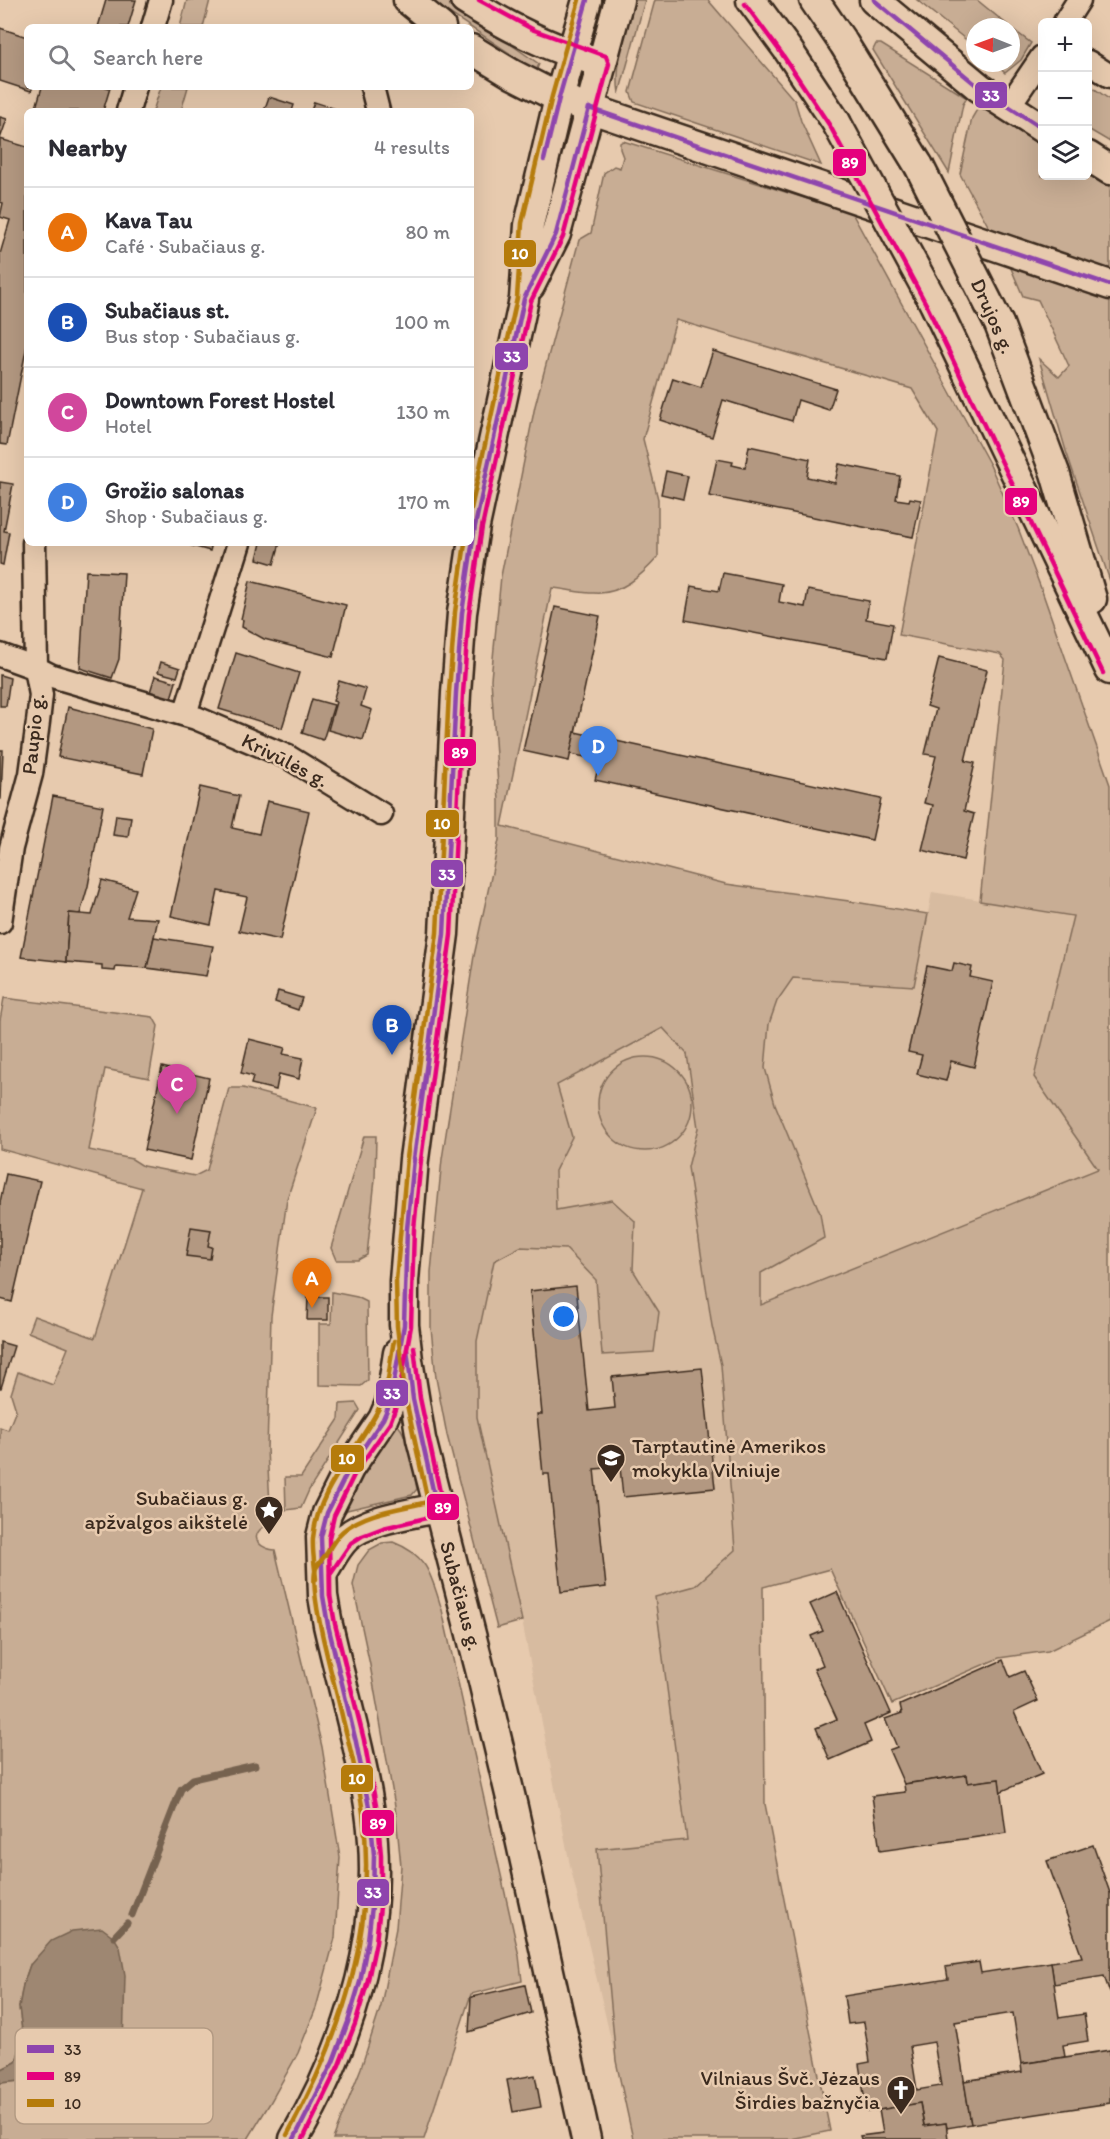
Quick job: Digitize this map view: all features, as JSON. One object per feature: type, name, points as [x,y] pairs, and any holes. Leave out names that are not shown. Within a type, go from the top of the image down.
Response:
[{"type":"main road","points":[[408,0],[437,24]]},
{"type":"main road","points":[[465,0],[502,24],[532,39],[602,63]]},
{"type":"main road","name":"Subačiaus g.","points":[[474,533],[524,299],[529,225],[559,98],[587,0]]},
{"type":"main road","name":"Subačiaus g.","points":[[524,299],[556,234],[619,0]]},
{"type":"main road","points":[[751,0],[836,122],[933,301],[1110,670]]},
{"type":"main road","name":"Drujos g.","points":[[814,0],[844,44],[919,166],[999,324],[1055,473],[1110,659]]},
{"type":"main road","points":[[874,0],[980,88],[1039,126]]},
{"type":"main road","points":[[474,51],[512,74],[559,98],[1110,285]]},
{"type":"main road","points":[[1092,159],[1110,170]]},
{"type":"main road","name":"Subačiaus g.","points":[[472,546],[462,614],[456,693],[444,934],[414,1159],[406,1249],[405,1324],[413,1399],[437,1508],[483,1681],[586,2139]]},
{"type":"main road","points":[[294,2139],[316,2101],[351,2015],[364,1971],[375,1892],[370,1812],[328,1625],[321,1537],[327,1513],[349,1469],[383,1419],[390,1403],[405,1324]]},
{"type":"main road","points":[[323,1572],[346,1538],[359,1529],[381,1521],[437,1508]]},
{"type":"street","points":[[154,24],[161,0]]},
{"type":"street","points":[[1068,18],[1079,0]]},
{"type":"street","points":[[1008,107],[1038,63]]},
{"type":"street","points":[[1092,64],[1110,75]]},
{"type":"street","points":[[129,108],[134,90]]},
{"type":"street","points":[[373,90],[377,108]]},
{"type":"street","name":"Paupio g.","points":[[0,922],[11,848],[31,774],[41,695],[36,668],[34,546]]},
{"type":"street","points":[[185,714],[237,546]]},
{"type":"street","name":"Krivūlės g.","points":[[0,656],[52,676],[185,714],[288,756],[381,813]]},
{"type":"shaded area","points":[[187,0],[210,0],[204,24],[181,24]]},
{"type":"shaded area","points":[[430,0],[447,0],[539,64],[536,71],[474,29],[474,24],[466,24]]},
{"type":"shaded area","points":[[634,0],[645,0],[619,94],[618,70]]},
{"type":"shaded area","points":[[655,0],[708,0],[795,101],[801,121],[821,165],[634,102],[630,92]]},
{"type":"shaded area","points":[[917,0],[977,0],[999,18],[966,18],[966,40]]},
{"type":"shaded area","points":[[1020,35],[1031,43],[1020,61]]},
{"type":"shaded area","points":[[876,44],[881,44],[967,98],[963,104],[949,173],[873,50]]},
{"type":"shaded area","points":[[1092,87],[1110,100],[1110,142],[1092,131]]},
{"type":"shaded area","points":[[160,90],[187,90],[182,108],[154,108]]},
{"type":"shaded area","points":[[979,106],[1038,143],[1038,180],[1092,180],[1092,175],[1110,186],[1110,272],[992,233],[960,174],[972,118]]},
{"type":"shaded area","points":[[623,141],[852,213],[990,465],[1018,528],[1042,591],[1110,785],[1110,1621],[1048,1651],[999,1658],[892,1704],[830,1569],[763,1587],[765,1804],[830,2131],[791,2139],[633,2139],[616,2061],[597,1849],[687,1840],[655,1597],[695,1586],[735,1550],[721,1365],[712,1326],[688,1167],[698,1128],[687,1054],[663,1028],[557,1085],[572,1137],[555,1171],[556,1210],[612,1200],[635,1221],[633,1270],[659,1312],[654,1352],[602,1355],[596,1280],[566,1249],[520,1247],[494,1261],[477,1341],[477,1417],[522,1621],[497,1628],[447,1435],[436,1378],[431,1328],[431,1272],[442,1159],[474,956],[499,840],[499,801],[491,679],[501,576],[535,406],[579,240],[591,233],[604,173],[614,166],[620,168],[623,157],[620,143]],"holes":[[[676,320],[912,389],[938,432],[899,635],[1000,654],[1005,660],[980,901],[1073,916],[1034,1077],[1098,1169],[761,1305],[761,1273],[824,1238],[820,1213],[775,1104],[765,1068],[769,1024],[777,1001],[793,978],[914,986],[928,914],[726,884],[502,826],[552,588],[589,593],[613,591],[638,577],[658,557],[658,499],[643,439]]]},
{"type":"shaded area","points":[[1010,266],[1110,300],[1110,581],[1066,451],[1039,359],[1059,377],[1069,366],[1038,300],[1023,296]]},
{"type":"shaded area","points":[[932,892],[1073,915],[1034,1077],[1099,1169],[761,1305],[760,1273],[824,1238],[775,1104],[765,1068],[769,1024],[777,1001],[793,978],[914,986]]},
{"type":"shaded area","points":[[4,998],[153,1017],[158,1026],[149,1078],[105,1069],[89,1150],[132,1159],[143,1166],[195,1176],[207,1170],[229,1088],[243,1088],[317,1108],[287,1199],[271,1316],[267,1449],[271,1524],[260,1530],[256,1538],[262,1546],[275,1550],[322,1747],[340,1857],[335,1938],[316,2008],[298,2053],[248,2139],[0,2139],[0,2083],[15,2082],[15,2124],[213,2124],[213,2028],[61,2028],[30,1965],[19,2007],[22,2028],[15,2028],[15,2062],[0,2070],[0,1427],[8,1430],[16,1410],[11,1394],[18,1372],[53,1385],[68,1348],[28,1332],[34,1316],[95,1338],[142,1188],[0,1149],[0,1020]]},
{"type":"shaded area","name":"Tarptautinė Amerikos mokykla Vilniuje","points":[[663,1028],[687,1054],[698,1128],[688,1167],[712,1326],[721,1365],[735,1550],[695,1586],[655,1597],[687,1841],[707,2053],[616,2061],[570,1865],[522,1621],[477,1417],[477,1341],[494,1261],[520,1247],[566,1249],[596,1280],[602,1355],[659,1312],[633,1270],[635,1221],[612,1200],[556,1210],[555,1171],[572,1137],[557,1085]]},
{"type":"shaded area","points":[[645,1057],[663,1060],[678,1071],[689,1086],[692,1104],[689,1122],[678,1137],[663,1148],[645,1151],[627,1148],[612,1137],[601,1122],[598,1104],[601,1086],[612,1071],[627,1060]]},
{"type":"shaded area","points":[[364,1136],[376,1136],[375,1179],[367,1255],[358,1260],[336,1260],[331,1248]]},
{"type":"shaded area","points":[[332,1292],[357,1297],[367,1302],[368,1380],[361,1386],[319,1385],[319,1324],[331,1324]]},
{"type":"shaded area","points":[[356,1403],[360,1410],[309,1490],[301,1508],[286,1510],[285,1477],[301,1477],[339,1419],[340,1404]]},
{"type":"shaded area","points":[[394,1422],[399,1426],[407,1442],[417,1489],[412,1495],[347,1510],[337,1520],[338,1509]]},
{"type":"shaded area","points":[[393,1542],[414,1554],[427,1568],[442,1610],[519,1956],[522,1981],[471,1994],[424,2139],[333,2139],[361,2068],[381,2006],[396,1928],[401,1866],[395,1806],[353,1585],[358,1565],[369,1550],[382,1543]]},
{"type":"shaded area","points":[[102,1928],[114,1937],[120,1947],[125,1975],[124,2028],[22,2028],[19,2007],[30,1965],[51,1941],[72,1931]]},
{"type":"shaded area","points":[[15,2062],[15,2082],[0,2083],[0,2070]]},
{"type":"building","points":[[106,0],[136,0],[129,24],[99,24]]},
{"type":"building","points":[[0,28],[24,36],[24,89],[0,81]]},
{"type":"building","points":[[41,90],[109,90],[104,108],[36,108]]},
{"type":"building","points":[[269,97],[294,105],[293,108],[265,108]]},
{"type":"building","points":[[314,102],[333,108],[312,108]]},
{"type":"building","points":[[0,117],[7,119],[0,139]]},
{"type":"building","points":[[0,139],[24,146],[24,360],[7,445],[0,444],[0,254],[10,220],[0,217],[3,203],[0,202]]},
{"type":"building","points":[[713,351],[836,389],[829,410],[798,400],[792,421],[723,400],[712,437],[660,420],[673,378],[701,387]]},
{"type":"building","points":[[749,446],[810,459],[807,477],[835,483],[839,464],[900,476],[896,499],[921,500],[913,537],[709,496],[717,459],[733,462],[732,465],[745,468]]},
{"type":"building","points":[[666,471],[688,476],[683,499],[661,494]]},
{"type":"building","points":[[0,482],[13,484],[4,531],[9,532],[3,565],[0,564]]},
{"type":"building","points":[[192,546],[211,546],[210,551]]},
{"type":"building","points":[[260,546],[279,546],[274,564],[257,559]]},
{"type":"building","points":[[86,571],[124,573],[119,659],[112,678],[80,668]]},
{"type":"building","points":[[723,573],[782,584],[779,602],[805,607],[808,590],[869,601],[866,619],[893,624],[887,658],[685,620],[691,586],[719,591]]},
{"type":"building","points":[[250,581],[346,605],[333,657],[264,639],[242,627],[243,620],[241,619]]},
{"type":"building","points":[[555,607],[600,616],[569,761],[523,751]]},
{"type":"building","points":[[236,653],[299,673],[282,728],[219,709]]},
{"type":"building","points":[[939,658],[987,670],[965,761],[975,763],[964,811],[974,814],[963,860],[922,850],[933,805],[924,803],[936,756],[925,754],[936,709],[927,706]]},
{"type":"building","points":[[161,662],[180,668],[177,677],[158,672]]},
{"type":"building","points":[[0,675],[10,678],[6,706],[0,706]]},
{"type":"building","points":[[155,676],[176,682],[171,698],[150,692]]},
{"type":"building","points":[[339,681],[366,689],[361,706],[372,710],[363,740],[328,730]]},
{"type":"building","points":[[312,699],[334,705],[323,740],[302,733]]},
{"type":"building","points":[[68,707],[152,729],[143,774],[58,757]]},
{"type":"building","points":[[575,732],[881,799],[872,840],[595,780],[600,760],[570,754]]},
{"type":"building","points":[[0,750],[3,750],[1,799],[0,799]]},
{"type":"building","points":[[200,787],[239,796],[232,828],[259,834],[267,801],[309,811],[280,940],[239,931],[247,897],[218,891],[211,925],[171,916]]},
{"type":"building","points":[[53,796],[103,806],[88,886],[80,914],[69,913],[66,962],[21,957]]},
{"type":"building","points":[[116,815],[131,817],[128,837],[113,835]]},
{"type":"building","points":[[102,880],[136,889],[127,917],[158,919],[147,968],[116,966],[115,971],[102,970],[102,965],[66,962],[69,913],[92,915]]},
{"type":"building","points":[[154,937],[213,946],[206,976],[147,968]]},
{"type":"building","points":[[954,963],[972,967],[970,977],[993,982],[974,1067],[951,1061],[946,1081],[917,1074],[922,1055],[908,1052],[927,966],[952,971]]},
{"type":"building","points":[[278,991],[302,998],[298,1010],[275,1002]]},
{"type":"building","points":[[249,1039],[285,1048],[283,1054],[303,1058],[299,1079],[279,1074],[276,1090],[251,1084],[253,1076],[241,1073]]},
{"type":"building","points":[[162,1067],[209,1078],[191,1160],[144,1150]]},
{"type":"building","points":[[6,1174],[40,1181],[12,1302],[0,1299],[0,1202]]},
{"type":"building","points":[[191,1227],[211,1230],[208,1246],[212,1247],[210,1259],[186,1256]]},
{"type":"building","points":[[576,1286],[589,1411],[615,1408],[612,1377],[702,1368],[715,1488],[623,1497],[620,1467],[594,1469],[606,1587],[561,1592],[549,1474],[543,1474],[537,1414],[542,1414],[530,1291]]},
{"type":"building","points":[[308,1297],[328,1297],[328,1320],[307,1320]]},
{"type":"building","points":[[0,1342],[14,1346],[1,1388],[0,1388]]},
{"type":"building","points":[[837,1592],[891,1713],[864,1725],[871,1742],[830,1760],[816,1728],[837,1719],[814,1669],[823,1665],[811,1636],[823,1631],[810,1604]]},
{"type":"building","points":[[1003,1660],[1010,1677],[1024,1671],[1038,1701],[1014,1712],[1042,1774],[1000,1792],[999,1779],[968,1783],[967,1775],[904,1784],[889,1750],[897,1747],[885,1719],[902,1713],[900,1705]]},
{"type":"building","points":[[967,1775],[968,1783],[999,1779],[1006,1833],[880,1851],[872,1796],[905,1792],[904,1784]]},
{"type":"building","points":[[1093,1845],[1110,1893],[1110,1993],[1104,1976],[1054,1984],[1051,1962],[1082,1957],[1047,1861]]},
{"type":"building","points":[[979,1962],[981,1973],[1051,1962],[1059,2018],[1084,2014],[1088,2041],[1063,2045],[1065,2057],[1021,2064],[1013,2013],[955,2022],[971,2124],[947,2128],[946,2123],[924,2126],[920,2103],[867,2112],[859,2064],[870,2062],[864,2022],[848,2024],[844,1996],[948,1979],[946,1967]],"holes":[[[934,2042],[941,2086],[917,2090],[910,2046]]]},
{"type":"building","points":[[525,1985],[531,2013],[469,2032],[471,1997]]},
{"type":"building","points":[[1110,2050],[1110,2103],[971,2124],[964,2081],[1022,2072],[1021,2064]]},
{"type":"building","points":[[535,2075],[541,2107],[513,2112],[507,2080]]},
{"type":"building","name":"Vilniaus Švč. Jėzaus Širdies bažnyčia","points":[[920,2103],[924,2126],[946,2123],[948,2139],[861,2139],[860,2136],[883,2133],[879,2110]]},
{"type":"waterway","points":[[132,1915],[181,1789],[193,1779],[255,1765]]},
{"type":"waterway","points":[[114,1937],[127,1923]]},
{"type":"transit line","name":"89","points":[[303,2139],[339,2065],[355,2024],[376,1942],[381,1898],[381,1855],[377,1811],[364,1740],[335,1624],[330,1595],[329,1538],[334,1516],[355,1473],[390,1423],[397,1404],[411,1326],[414,1229],[421,1160],[451,935],[469,614],[482,527],[531,301],[563,237],[609,64],[606,56],[534,30],[479,0]]},
{"type":"transit line","name":"10","points":[[474,495],[517,298],[522,223],[552,96],[579,0]]},
{"type":"transit line","name":"33","points":[[544,160],[587,0]]},
{"type":"transit line","name":"33","points":[[874,0],[980,88],[1039,126]]},
{"type":"transit line","name":"89","points":[[745,4],[830,126],[926,304],[1103,673]]},
{"type":"transit line","name":"33","points":[[589,108],[1110,285]]},
{"type":"transit line","name":"33","points":[[474,533],[524,299],[556,234],[589,108]]},
{"type":"transit line","name":"10","points":[[287,2135],[307,2097],[339,2019],[360,1940],[365,1899],[366,1857],[363,1813],[319,1619],[314,1580],[316,1568],[338,1536],[362,1519],[428,1502],[406,1400],[397,1326],[396,1281],[407,1158],[437,933],[449,692],[455,612],[465,546]]},
{"type":"transit line","name":"33","points":[[294,2139],[333,2062],[348,2022],[360,1982],[373,1898],[374,1855],[370,1812],[328,1625],[323,1596],[321,1537],[327,1513],[349,1469],[383,1419],[390,1403],[404,1325],[407,1229],[414,1159],[444,934],[456,693],[462,613],[472,546]]},
{"type":"transit line","name":"10","points":[[316,1579],[313,1554],[316,1519],[331,1485],[381,1404],[388,1381],[394,1341]]},
{"type":"transit line","name":"89","points":[[330,1596],[330,1574],[351,1543],[383,1528],[439,1515],[444,1511],[420,1398],[414,1347]]},
{"type":"transit line","name":"33","points":[[407,1349],[413,1399],[437,1508]]},
{"type":"place","name":"Grožio salonas","points":[[598,776]]},
{"type":"place","name":"Subačiaus st.","points":[[392,1055]]},
{"type":"place","name":"Downtown Forest Hostel","points":[[177,1114]]},
{"type":"place","name":"Kava Tau","points":[[312,1308]]},
{"type":"place","name":"Tarptautinė Amerikos mokykla Vilniuje","points":[[611,1484]]},
{"type":"place","name":"Subačiaus g. apžvalgos aikštelė","points":[[269,1536]]},
{"type":"place","name":"Vilniaus Švč. Jėzaus Širdies bažnyčia","points":[[901,2116]]}]
